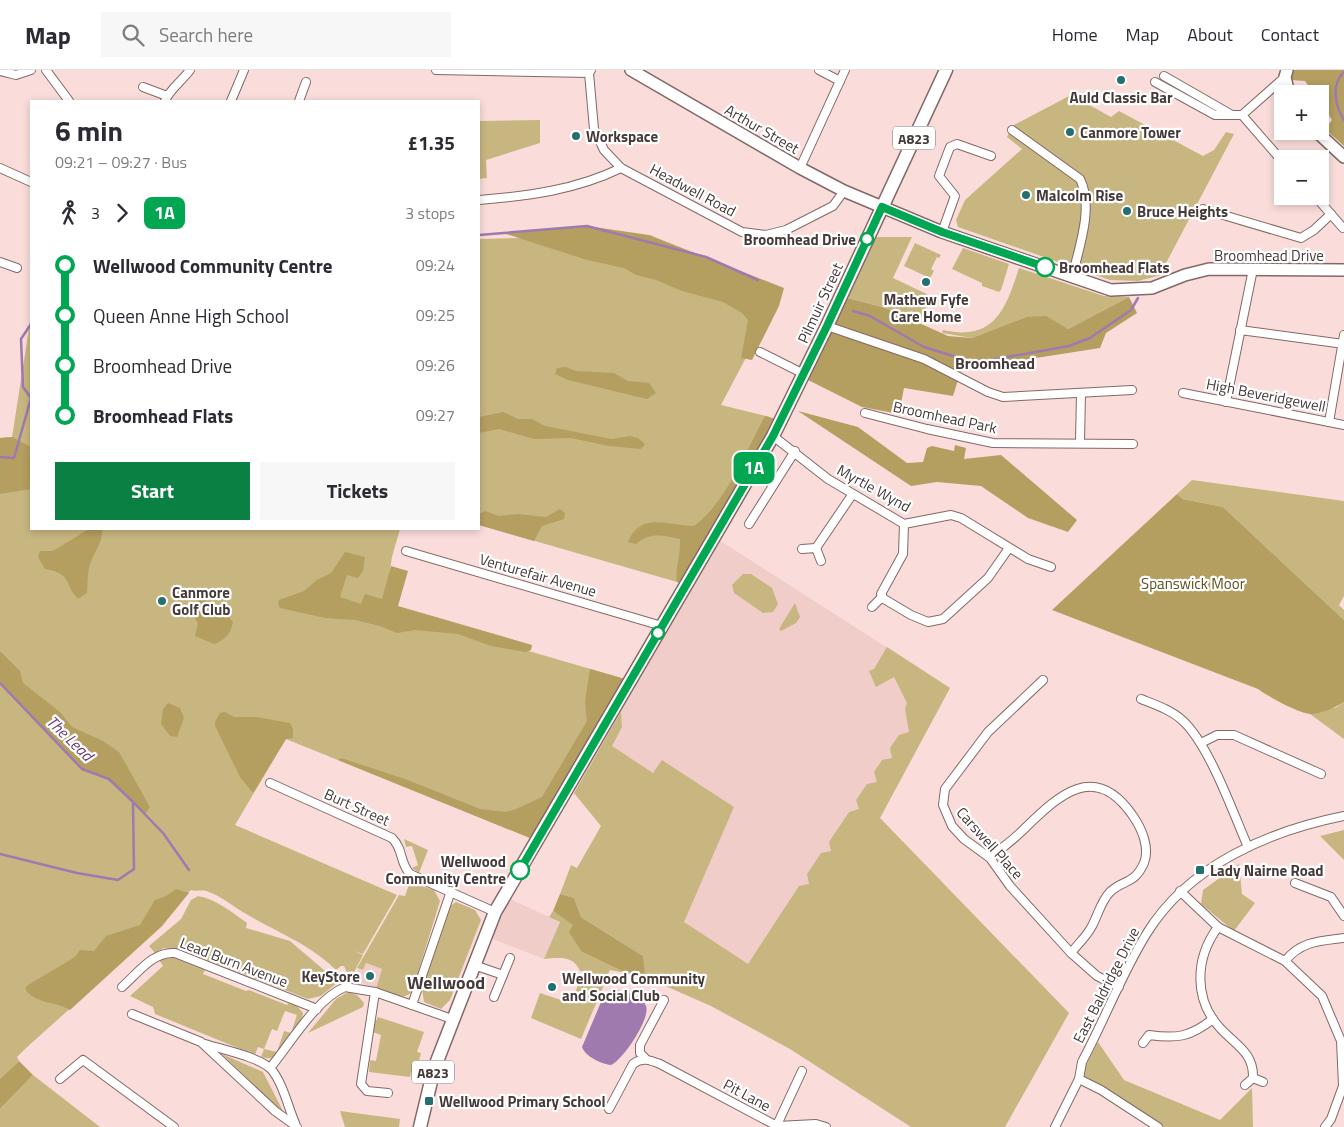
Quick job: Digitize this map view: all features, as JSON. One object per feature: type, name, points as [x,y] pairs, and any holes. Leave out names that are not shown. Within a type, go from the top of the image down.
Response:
[{"type":"main road","name":"Pilmuir Street","points":[[662,626],[773,436],[827,326],[945,70]]},
{"type":"main road","name":"Arthur Street","points":[[636,71],[800,168],[844,191],[882,207]]},
{"type":"main road","points":[[1326,140],[1344,157]]},
{"type":"main road","name":"Broomhead Drive","points":[[882,207],[942,232],[1111,290],[1152,288],[1185,275],[1209,269],[1344,270]]},
{"type":"main road","name":"A823","points":[[420,1127],[434,1069],[495,912],[662,626]]},
{"type":"street","points":[[0,71],[16,75],[30,70]]},
{"type":"street","points":[[46,70],[68,100]]},
{"type":"street","points":[[142,87],[166,98],[190,70]]},
{"type":"street","points":[[231,100],[244,70]]},
{"type":"street","points":[[436,70],[590,72]]},
{"type":"street","points":[[819,70],[840,81]]},
{"type":"street","points":[[800,168],[845,70]]},
{"type":"street","name":"Headwell Road","points":[[590,72],[594,130],[604,150],[621,168],[742,232],[766,235],[786,230],[833,206],[844,191]]},
{"type":"street","points":[[1155,82],[1215,115],[1242,115],[1286,74]]},
{"type":"street","points":[[1164,76],[1232,115]]},
{"type":"street","points":[[299,100],[306,82]]},
{"type":"street","points":[[1242,115],[1274,152]]},
{"type":"street","points":[[1012,130],[1080,179],[1084,187],[1086,198],[1083,225],[1072,277]]},
{"type":"street","points":[[942,232],[955,202],[953,192],[939,176],[950,147],[957,144],[991,156]]},
{"type":"street","points":[[0,168],[30,182]]},
{"type":"street","points":[[480,200],[535,195],[599,179],[621,168]]},
{"type":"street","points":[[1323,205],[1343,228]]},
{"type":"street","points":[[1203,209],[1300,238],[1314,230],[1331,214]]},
{"type":"street","points":[[0,262],[17,268]]},
{"type":"street","points":[[1226,402],[1253,269]]},
{"type":"street","points":[[827,326],[924,358],[988,392],[1003,397],[1132,390]]},
{"type":"street","points":[[1240,330],[1343,344]]},
{"type":"street","points":[[1328,422],[1344,335]]},
{"type":"street","points":[[760,352],[804,374]]},
{"type":"street","name":"High Beveridgewell","points":[[1183,393],[1344,425]]},
{"type":"street","points":[[1080,442],[1081,394]]},
{"type":"street","name":"Broomhead Park","points":[[865,412],[927,429],[993,443],[1080,442],[1133,444]]},
{"type":"street","name":"Myrtle Wynd","points":[[773,436],[828,479],[852,495],[904,524],[951,515],[961,518],[1009,548],[1051,567]]},
{"type":"street","points":[[749,524],[794,451]]},
{"type":"street","points":[[816,548],[852,495]]},
{"type":"street","points":[[872,607],[882,597],[882,590],[899,564],[903,554],[904,524]]},
{"type":"street","points":[[802,548],[816,548]]},
{"type":"street","points":[[816,548],[821,561]]},
{"type":"street","points":[[882,597],[911,615],[928,622],[942,619],[988,578],[1009,548]]},
{"type":"street","name":"Venturefair Avenue","points":[[406,551],[662,626]]},
{"type":"street","name":"Carswell Place","points":[[1043,680],[988,732],[945,789],[943,805],[952,826],[964,839],[990,858],[1010,886],[1071,953],[1097,976],[1119,986]]},
{"type":"street","points":[[1141,700],[1163,708],[1182,720],[1201,743],[1248,847]]},
{"type":"street","points":[[1201,743],[1217,735],[1234,735],[1321,774]]},
{"type":"street","name":"Burt Street","points":[[270,783],[392,838],[398,844],[404,866],[410,874],[495,912]]},
{"type":"street","points":[[990,858],[1020,833],[1048,805],[1070,790],[1088,786],[1097,788],[1109,794],[1126,807],[1134,817],[1143,836],[1146,848],[1144,862],[1132,881],[1110,893],[1091,928],[1071,953]]},
{"type":"street","name":"East Baldridge Drive","points":[[1055,1127],[1078,1079],[1082,1062],[1147,932],[1180,891],[1208,868],[1248,847],[1286,832],[1344,816]]},
{"type":"street","points":[[1295,883],[1331,897],[1344,916]]},
{"type":"street","points":[[412,1005],[451,891]]},
{"type":"street","points":[[1180,891],[1218,927],[1284,961],[1322,996],[1342,1041],[1343,1086],[1325,1127]]},
{"type":"street","points":[[1218,927],[1204,953],[1200,981],[1202,997],[1213,1019],[1246,1052],[1251,1060],[1253,1078]]},
{"type":"street","points":[[1284,961],[1293,951],[1307,943],[1344,938]]},
{"type":"street","name":"Lead Burn Avenue","points":[[122,986],[156,956],[164,952],[175,953],[317,1009]]},
{"type":"street","points":[[494,998],[510,958]]},
{"type":"street","points":[[474,965],[503,975]]},
{"type":"street","points":[[270,1068],[328,997],[345,987],[375,992],[452,1019]]},
{"type":"street","points":[[375,992],[361,1084],[367,1091],[388,1093]]},
{"type":"street","points":[[646,1060],[640,1052],[640,1045],[664,1000]]},
{"type":"street","points":[[132,1014],[200,1042],[252,1059],[270,1068],[278,1081],[296,1125]]},
{"type":"street","points":[[1149,1036],[1188,1035],[1213,1019]]},
{"type":"street","points":[[1143,1043],[1149,1036],[1148,1027]]},
{"type":"street","points":[[200,1042],[275,1111],[296,1125]]},
{"type":"street","points":[[60,1078],[83,1060],[174,1127]]},
{"type":"street","points":[[610,1109],[633,1064],[638,1060],[646,1060]]},
{"type":"street","name":"Pit Lane","points":[[646,1060],[660,1064],[776,1126],[816,1124],[826,1127]]},
{"type":"street","points":[[776,1126],[802,1071]]},
{"type":"street","points":[[1253,1078],[1263,1082]]},
{"type":"street","points":[[1245,1086],[1253,1078]]},
{"type":"street","points":[[1078,1079],[1101,1090],[1158,1127]]},
{"type":"shaded area","points":[[1071,95],[1111,117],[1119,111],[1203,156],[1214,150],[1226,132],[1234,134],[1165,265],[1165,274],[1138,281],[1110,280],[958,227],[956,220],[965,200],[1022,149],[1007,137],[1012,126]]},
{"type":"shaded area","points":[[540,120],[540,143],[486,160],[487,178],[480,179],[480,121]]},
{"type":"shaded area","points":[[650,235],[779,295],[721,405],[770,417],[677,582],[480,525],[480,239]]},
{"type":"shaded area","points":[[876,237],[912,237],[893,278],[931,296],[920,322],[886,308],[847,298]]},
{"type":"shaded area","points":[[915,243],[941,255],[939,258],[937,257],[931,269],[934,271],[930,278],[904,266]]},
{"type":"shaded area","points":[[963,248],[1009,264],[999,292],[982,286],[982,283],[952,269]]},
{"type":"shaded area","points":[[1019,268],[1104,296],[1129,297],[1068,329],[1026,317],[972,338],[942,333],[943,330],[975,331],[986,326],[996,318],[1009,296]]},
{"type":"shaded area","name":"Canmore Golf Club","points":[[30,322],[30,530],[400,530],[392,557],[384,609],[625,679],[530,838],[286,739],[235,825],[397,895],[363,954],[354,951],[363,955],[352,976],[348,975],[344,966],[336,970],[305,946],[219,897],[207,891],[191,890],[180,901],[162,926],[25,1049],[17,1057],[19,1061],[0,1079],[0,438],[12,437]]},
{"type":"shaded area","points":[[1192,480],[1344,501],[1344,596],[1339,605],[1344,610],[1344,620],[1223,507],[1183,499],[1177,494]]},
{"type":"shaded area","points":[[719,540],[950,688],[880,818],[1069,1013],[911,1127],[790,1049],[711,1006],[643,976],[645,971],[601,826],[574,793]]},
{"type":"shaded area","points":[[743,574],[751,574],[772,588],[778,604],[773,612],[763,613],[734,593],[732,585]]},
{"type":"shaded area","points":[[795,603],[800,617],[796,623],[781,631],[779,629]]},
{"type":"shaded area","points":[[887,647],[950,688],[880,818],[1069,1013],[1005,1127],[911,1127],[790,1049],[711,1006],[643,976],[645,971],[643,956],[581,917],[574,898],[560,894],[571,865],[577,868],[601,826],[574,793],[621,712],[622,727],[612,746],[653,773],[662,760],[734,807],[684,922],[748,964],[799,886],[809,884],[807,874],[821,853],[831,851],[829,842],[849,812],[859,809],[856,800],[867,784],[877,782],[874,772],[882,760],[892,758],[890,748],[899,735],[909,732],[905,709],[907,703],[894,677],[876,687],[869,671],[874,669]]},
{"type":"shaded area","points":[[1344,702],[1344,739],[1310,714],[1337,707]]},
{"type":"shaded area","points":[[1344,830],[1344,860],[1320,836]]},
{"type":"shaded area","points":[[404,839],[428,850],[419,873],[412,868],[418,865],[412,846],[406,847]]},
{"type":"shaded area","points":[[1239,864],[1242,894],[1255,903],[1234,931],[1201,904],[1203,890]]},
{"type":"shaded area","points":[[410,882],[434,890],[440,901],[412,992],[408,995],[399,996],[376,989],[382,969],[366,963],[363,970],[357,968],[399,895],[405,896]]},
{"type":"shaded area","points":[[198,896],[218,903],[230,911],[247,923],[246,928],[290,941],[338,982],[321,996],[308,999],[182,950],[164,948],[155,953],[149,946],[181,919],[191,900]]},
{"type":"shaded area","points":[[510,899],[560,922],[544,959],[490,938]]},
{"type":"shaded area","points":[[456,902],[475,910],[481,920],[450,1000],[441,1009],[424,1002],[422,989],[449,907]]},
{"type":"shaded area","points":[[553,911],[574,925],[582,952],[626,973],[610,970],[607,976],[580,971],[574,962],[569,960],[544,959],[560,922],[549,917]]},
{"type":"shaded area","points":[[171,957],[205,970],[203,974],[246,991],[249,990],[287,1005],[289,1003],[297,1006],[303,1013],[300,1023],[281,1049],[273,1057],[267,1058],[261,1057],[264,1049],[258,1047],[255,1055],[155,1014],[153,1007],[130,996],[163,966],[158,958]],"holes":[[[285,1011],[297,1015],[291,1033],[284,1031],[277,1052],[264,1049],[272,1029],[277,1031]]]},
{"type":"shaded area","points":[[366,963],[382,969],[376,989],[354,980],[358,969],[363,970]]},
{"type":"shaded area","points":[[582,977],[606,980],[581,1039],[531,1018],[540,993],[570,1003]]},
{"type":"shaded area","points":[[616,990],[641,999],[646,1006],[646,1012],[635,1038],[616,1062],[611,1065],[594,1059],[582,1047],[604,995]]},
{"type":"shaded area","points":[[348,992],[357,995],[364,1003],[363,1007],[308,1033],[336,999]]},
{"type":"shaded area","points":[[378,1017],[424,1032],[417,1052],[421,1053],[416,1072],[411,1072],[410,1077],[369,1072],[370,1060],[376,1061],[381,1035],[370,1031],[372,1020],[376,1021]]},
{"type":"shaded area","points":[[1098,1042],[1124,1080],[1220,1120],[1252,1088],[1253,1127],[1158,1127],[1079,1079]]},
{"type":"shaded area","points":[[222,1054],[263,1072],[285,1115]]},
{"type":"shaded area","points":[[33,1075],[100,1127],[0,1127],[0,1109]]},
{"type":"shaded area","points":[[340,1111],[400,1119],[399,1127],[345,1127]]},
{"type":"green space","points":[[1293,70],[1344,70],[1344,146],[1329,133],[1329,124],[1332,120],[1329,116],[1329,85],[1308,85],[1305,81],[1290,80]]},
{"type":"green space","points":[[587,226],[649,235],[784,288],[779,306],[752,360],[741,358],[748,320],[742,313],[723,302],[682,291],[656,280],[636,275],[624,268],[587,260],[503,233]]},
{"type":"green space","points":[[1129,297],[1137,313],[1106,333],[1100,348],[1023,360],[963,364],[953,396],[904,388],[899,414],[862,407],[808,380],[847,298],[886,308],[948,336],[972,338],[1026,317],[1046,316],[1068,329]]},
{"type":"green space","points":[[566,367],[576,371],[614,373],[628,381],[649,383],[656,393],[647,399],[568,380],[555,374],[557,368]]},
{"type":"green space","points":[[798,411],[858,427],[907,463],[923,462],[927,448],[932,446],[954,451],[955,445],[966,448],[964,459],[1001,455],[1077,520],[1068,532],[1028,518],[981,486],[937,482],[911,486]]},
{"type":"green space","points":[[503,412],[518,419],[532,419],[545,426],[612,439],[630,436],[638,438],[645,444],[641,449],[609,446],[571,438],[534,439],[499,429],[480,433],[480,417]]},
{"type":"green space","points":[[765,416],[776,419],[683,584],[677,582],[680,539],[668,536],[651,536],[636,544],[628,542],[633,532],[640,526],[656,522],[694,526],[716,504],[726,490]]},
{"type":"green space","points":[[12,437],[30,446],[30,489],[0,494],[0,438]]},
{"type":"green space","name":"Spanswick Moor","points":[[1177,494],[1183,499],[1223,507],[1344,620],[1344,702],[1324,712],[1315,714],[1299,711],[1258,689],[1052,610]]},
{"type":"green space","points":[[560,509],[565,513],[564,519],[542,526],[534,541],[480,525],[480,514],[485,511],[499,516],[518,514],[546,517]]},
{"type":"green space","points":[[87,530],[102,530],[100,542],[88,573],[87,593],[78,599],[64,576],[45,569],[38,557],[40,551],[53,551]]},
{"type":"green space","points":[[345,552],[365,557],[363,571],[358,578],[347,575],[340,597],[361,604],[365,594],[382,599],[391,566],[408,571],[398,606],[532,645],[531,650],[526,652],[491,646],[458,634],[415,630],[397,633],[380,626],[355,620],[325,618],[280,608],[279,600],[304,591],[317,580],[331,573]]},
{"type":"green space","points":[[198,595],[208,600],[209,604],[224,611],[233,622],[227,636],[214,644],[195,636],[198,624],[194,616]]},
{"type":"green space","points":[[0,651],[20,671],[23,683],[60,712],[72,727],[103,741],[119,752],[150,807],[145,814],[109,779],[82,769],[0,683]]},
{"type":"green space","points":[[590,669],[625,679],[530,838],[338,760],[341,758],[405,779],[480,809],[506,812],[516,809],[542,797],[587,721],[585,701]]},
{"type":"green space","points":[[168,703],[180,708],[184,718],[177,737],[170,736],[161,724],[163,709]]},
{"type":"green space","points":[[225,712],[234,717],[256,717],[290,723],[293,729],[293,738],[286,739],[253,793],[240,777],[215,726],[220,713]]},
{"type":"green space","points":[[176,889],[189,893],[162,926],[70,1010],[39,1000],[33,997],[25,988],[75,957],[80,950],[94,951],[106,936],[140,925],[155,900],[166,896]]},
{"type":"green space","points":[[560,894],[574,898],[581,917],[643,956],[645,971],[643,976],[626,973],[582,952],[569,932],[573,925],[553,911]]},
{"type":"green space","points":[[19,1061],[33,1075],[0,1109],[0,1079]]},
{"type":"waterway","points":[[1344,72],[1337,83],[1336,89],[1338,108],[1344,120]]},
{"type":"waterway","points":[[480,235],[587,226],[706,257],[758,280]]},
{"type":"waterway","points":[[853,311],[870,316],[924,347],[966,360],[985,361],[1069,346],[1090,338],[1131,310],[1138,298]]},
{"type":"waterway","name":"The Lead","points":[[30,326],[21,339],[23,387],[30,397]]},
{"type":"waterway","name":"The Lead","points":[[0,457],[14,458],[30,402]]},
{"type":"waterway","name":"The Lead","points":[[0,683],[82,769],[109,779],[133,802],[163,833],[189,870]]},
{"type":"waterway","name":"The Lead","points":[[0,854],[77,873],[118,880],[134,869],[133,803]]},
{"type":"bus line","name":"1A","points":[[520,870],[773,436],[882,207],[942,232],[1045,267]]},
{"type":"place","name":"Auld Classic Bar","points":[[1121,80]]},
{"type":"place","name":"Canmore Tower","points":[[1070,132]]},
{"type":"place","name":"Workspace","points":[[576,136]]},
{"type":"place","name":"Malcolm Rise","points":[[1026,195]]},
{"type":"place","name":"Bruce Heights","points":[[1127,211]]},
{"type":"place","name":"Broomhead Drive","points":[[867,239]]},
{"type":"place","name":"Broomhead Flats","points":[[1045,267]]},
{"type":"place","name":"Mathew Fyfe Care Home","points":[[926,282]]},
{"type":"place","name":"Canmore Golf Club","points":[[162,601]]},
{"type":"place","name":"Wellwood Community Centre","points":[[520,870]]},
{"type":"place","name":"Lady Nairne Road","points":[[1200,870]]},
{"type":"place","name":"KeyStore","points":[[370,976]]},
{"type":"place","name":"Wellwood Community and Social Club","points":[[552,987]]},
{"type":"place","name":"Wellwood Primary School","points":[[429,1101]]},
{"type":"district","name":"Broomhead","points":[[995,363]]},
{"type":"district","name":"Wellwood","points":[[446,982]]}]
